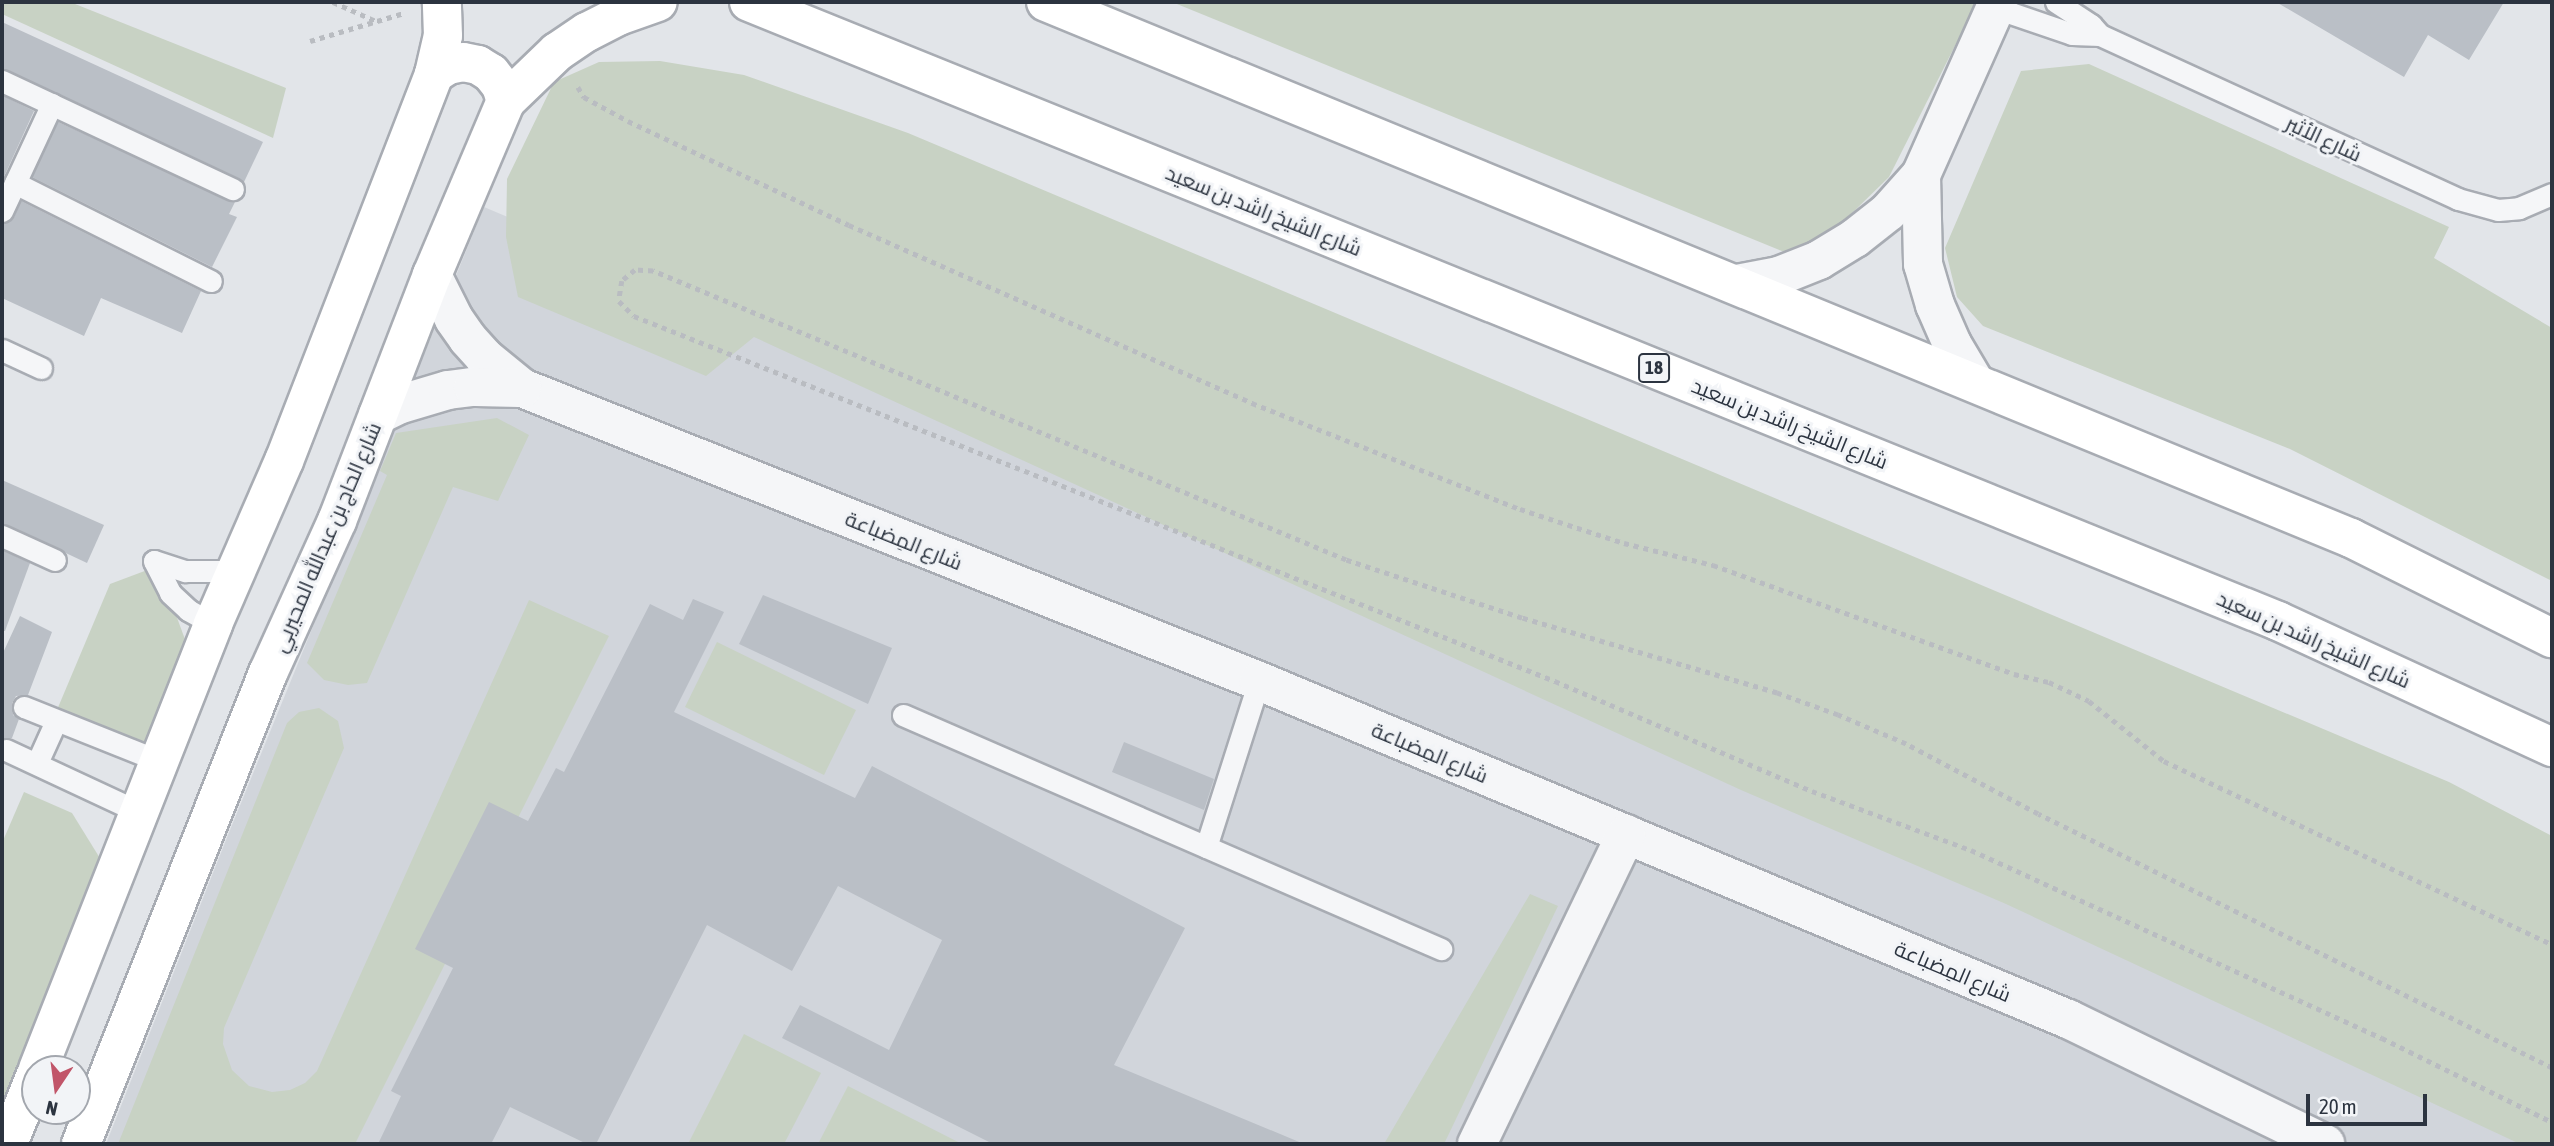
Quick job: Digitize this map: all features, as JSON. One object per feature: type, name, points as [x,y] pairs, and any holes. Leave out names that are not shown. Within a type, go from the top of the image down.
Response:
[{"type":"main road","name":"شارع الحاج بن عبدالله المحيربي","points":[[81,1144],[268,673],[337,521],[432,275],[506,102],[557,52],[618,16],[658,2]]},
{"type":"main road","name":"شارع الشيخ راشد بن سعيد","points":[[750,2],[2278,621],[2552,747]]},
{"type":"main road","points":[[1046,2],[2351,538],[2552,638]]},
{"type":"main road","points":[[44,1055],[213,624],[284,461],[433,74],[443,36],[428,6]]},
{"type":"main road","points":[[433,74],[448,65],[463,62],[478,65],[491,73],[506,102]]},
{"type":"main road","points":[[8,1144],[21,1112]]},
{"type":"street","points":[[1737,284],[1779,276],[1819,260],[1855,239],[1884,215],[1921,175],[1997,5]]},
{"type":"street","points":[[1921,175],[1923,264],[1935,305],[1952,344],[1974,381]]},
{"type":"street","name":"شارع المِضباعة","points":[[432,275],[454,319],[468,339],[484,357],[522,388],[1259,681],[2068,1019],[2325,1144]]},
{"type":"street","name":"شارع المِضباعة","points":[[378,415],[401,404],[448,390],[522,388]]},
{"type":"street","points":[[1477,1144],[1626,834]]},
{"type":"lane","name":"شارع الأثير","points":[[2056,2],[2085,20],[2099,35]]},
{"type":"lane","name":"شارع الأثير","points":[[1997,5],[2072,34],[2099,35],[2478,206],[2498,210],[2519,208],[2552,194]]},
{"type":"lane","points":[[2,81],[233,189]]},
{"type":"lane","points":[[2,211],[52,104]]},
{"type":"lane","points":[[15,183],[211,281]]},
{"type":"lane","points":[[2,350],[41,368]]},
{"type":"lane","points":[[2,536],[55,560]]},
{"type":"lane","points":[[213,624],[188,610],[170,593],[154,561],[186,571],[236,571]]},
{"type":"lane","points":[[1206,847],[1259,681]]},
{"type":"lane","points":[[24,707],[159,761]]},
{"type":"lane","points":[[903,715],[1441,949]]},
{"type":"lane","points":[[37,763],[56,721]]},
{"type":"lane","points":[[6,750],[139,812]]},
{"type":"path","points":[[332,2],[377,21]]},
{"type":"path","points":[[310,41],[428,6]]},
{"type":"path","points":[[557,52],[584,97],[628,121],[849,225],[1252,403],[1520,509],[1624,543],[1713,565],[2014,674],[2049,682],[2089,701],[2164,761],[2552,944]]},
{"type":"path","points":[[2552,1068],[2050,820],[1906,744],[1838,715],[1764,689],[1522,618],[1346,561],[653,271],[635,270],[622,281],[619,301],[634,317],[1529,671],[1823,796],[1971,850],[2382,1038],[2552,1122]]},
{"type":"shaded area","points":[[484,207],[727,310],[2552,1053],[2552,1144],[106,1144],[228,835]]},
{"type":"green space","points":[[2,2],[70,2],[286,88],[273,138],[2,14]]},
{"type":"green space","points":[[1172,2],[1977,2],[1889,177],[1804,260]]},
{"type":"green space","points":[[660,61],[744,75],[908,133],[2449,782],[2552,836],[2552,1144],[2520,1144],[2006,904],[1741,790],[754,337],[706,376],[518,297],[506,237],[507,179],[554,82],[599,62]]},
{"type":"green space","points":[[2089,64],[2449,227],[2434,258],[2552,328],[2552,581],[2290,449],[1983,326],[1957,297],[1945,248],[2021,71]]},
{"type":"green space","points":[[497,418],[529,435],[498,501],[453,487],[367,683],[348,685],[324,680],[307,663],[387,475],[380,471],[396,433]]},
{"type":"green space","points":[[158,566],[190,653],[155,742],[106,739],[54,717],[110,584]]},
{"type":"green space","points":[[529,600],[609,636],[355,1144],[118,1144],[287,723],[299,712],[319,708],[338,721],[344,748],[224,1028],[223,1044],[232,1070],[249,1086],[272,1092],[290,1090],[305,1083],[317,1071]]},
{"type":"green space","points":[[717,642],[856,710],[824,775],[685,707]]},
{"type":"green space","points":[[24,792],[72,813],[106,868],[29,1055],[21,1055],[21,1075],[2,1121],[2,843]]},
{"type":"green space","points":[[1530,894],[1558,906],[1444,1144],[1384,1144]]},
{"type":"green space","points":[[744,1034],[821,1073],[784,1144],[688,1144]]},
{"type":"green space","points":[[848,1086],[962,1144],[818,1144]]},
{"type":"building","points":[[2276,2],[2504,2],[2469,60],[2428,35],[2404,77]]},
{"type":"building","points":[[2,22],[263,142],[244,182],[2,68]]},
{"type":"building","points":[[2,95],[34,111],[2,181]]},
{"type":"building","points":[[58,122],[235,202],[229,214],[237,217],[212,267],[32,177]]},
{"type":"building","points":[[21,201],[201,291],[182,333],[101,298],[84,336],[2,298],[2,224],[14,217]]},
{"type":"building","points":[[2,480],[104,525],[87,563],[2,523]]},
{"type":"building","points":[[2,550],[30,563],[5,631],[2,631]]},
{"type":"building","points":[[763,595],[892,648],[868,704],[739,644]]},
{"type":"building","points":[[693,599],[724,612],[674,712],[855,798],[872,766],[1185,928],[1114,1065],[1304,1144],[993,1144],[782,1038],[800,1005],[889,1050],[942,940],[838,886],[792,971],[707,925],[596,1144],[587,1144],[510,1107],[491,1144],[378,1144],[401,1096],[391,1091],[453,968],[415,949],[489,802],[528,821],[556,768],[564,772],[650,604],[683,620]]},
{"type":"building","points":[[20,616],[52,632],[28,695],[16,696],[12,703],[13,715],[19,719],[12,738],[2,738],[2,655]]},
{"type":"building","points":[[1124,742],[1214,779],[1204,810],[1112,772]]}]
